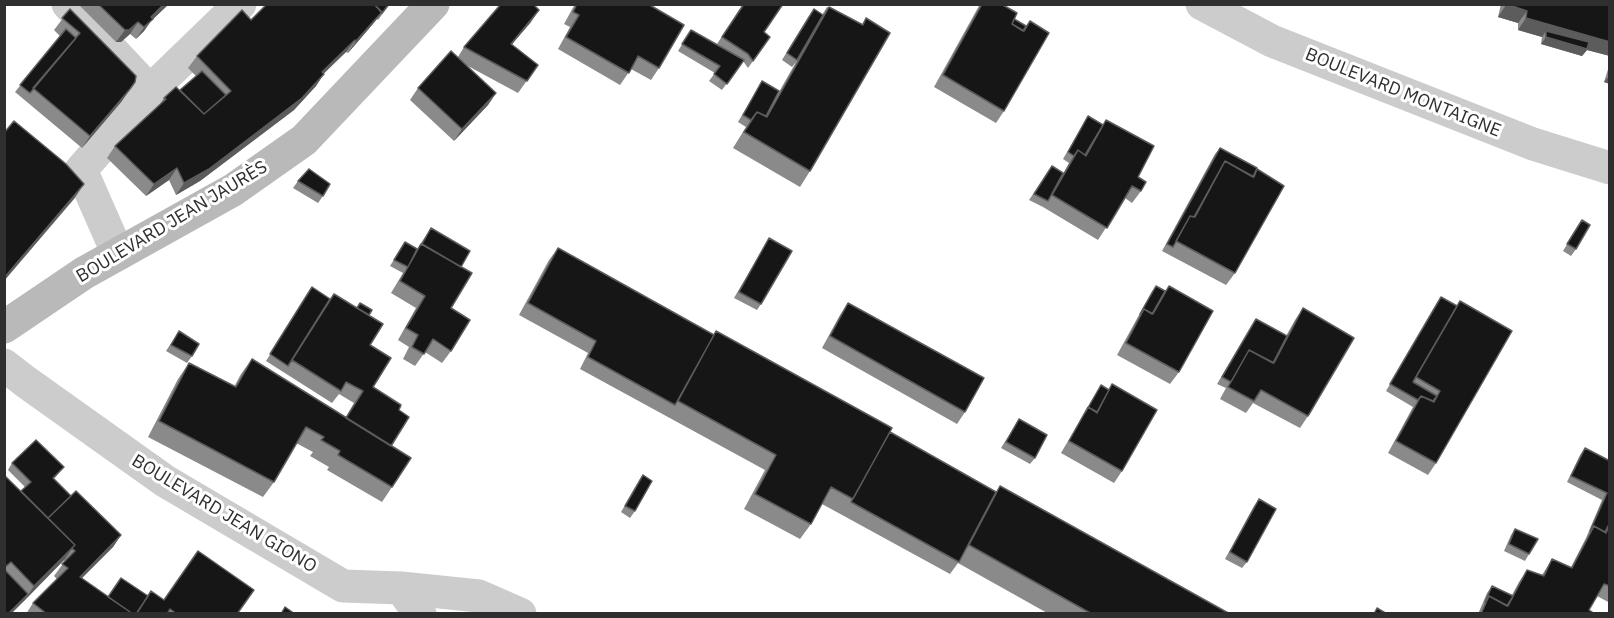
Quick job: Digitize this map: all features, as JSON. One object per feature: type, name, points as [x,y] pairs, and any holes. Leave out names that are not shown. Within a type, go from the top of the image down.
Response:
[{"type":"street","points":[[68,4],[150,91]]},
{"type":"street","points":[[118,254],[81,170],[150,91],[240,4]]},
{"type":"street","name":"BOULEVARD JEAN JAURÈS","points":[[4,327],[84,273],[233,190],[304,140],[433,4]]},
{"type":"street","name":"BOULEVARD MONTAIGNE","points":[[1202,4],[1283,45],[1533,144],[1610,168]]},
{"type":"street","name":"BOULEVARD JEAN GIONO","points":[[4,365],[165,481],[343,586],[401,588],[479,596],[520,614]]},
{"type":"street","points":[[401,588],[420,614]]},
{"type":"building","points":[[98,4],[164,4],[144,27],[138,22],[129,30],[125,30]]},
{"type":"building","points":[[267,4],[374,4],[382,12],[356,41],[322,72],[324,74],[302,98],[209,169],[184,183],[177,168],[154,184],[115,146],[176,87],[204,114],[231,91],[197,56],[242,10],[251,20]]},
{"type":"building","points":[[374,4],[389,4],[382,13]]},
{"type":"building","points":[[501,4],[533,4],[539,10],[511,44],[538,65],[527,81],[464,47]]},
{"type":"building","points":[[577,4],[648,4],[684,25],[659,68],[638,56],[629,73],[566,37],[579,15],[573,12]]},
{"type":"building","points":[[744,4],[783,4],[764,32],[770,37],[753,61],[748,54],[722,37]]},
{"type":"building","points":[[982,4],[1001,4],[1017,13],[1012,24],[1024,31],[1030,21],[1049,33],[1004,111],[943,75]]},
{"type":"building","points":[[1506,4],[1610,4],[1610,42],[1526,18],[1527,11]]},
{"type":"building","points":[[829,7],[863,25],[866,18],[890,33],[810,171],[744,132],[757,112],[767,117]]},
{"type":"building","points":[[70,9],[136,76],[130,89],[90,136],[33,88],[80,33],[62,18]]},
{"type":"building","points":[[814,9],[823,15],[797,60],[787,53]]},
{"type":"building","points":[[1014,19],[1026,26],[1023,31],[1012,24]]},
{"type":"building","points":[[66,29],[76,38],[30,93],[20,85]]},
{"type":"building","points":[[691,30],[744,60],[727,84],[714,74],[720,66],[682,44]]},
{"type":"building","points":[[1546,31],[1589,42],[1587,49],[1546,37]]},
{"type":"building","points":[[451,51],[496,93],[462,129],[418,88]]},
{"type":"building","points":[[202,71],[226,95],[204,114],[180,90]]},
{"type":"building","points":[[762,81],[779,91],[766,116],[757,112],[751,120],[743,115]]},
{"type":"building","points":[[1088,116],[1103,125],[1085,155],[1078,150],[1074,156],[1068,152]]},
{"type":"building","points":[[1106,120],[1154,146],[1138,177],[1146,182],[1141,191],[1132,186],[1107,228],[1052,195],[1078,150],[1086,156]]},
{"type":"building","points":[[14,121],[66,164],[84,184],[4,278],[4,133]]},
{"type":"building","points":[[1220,148],[1257,168],[1253,177],[1225,161],[1194,217],[1190,216],[1173,247],[1167,244]]},
{"type":"building","points":[[1225,161],[1254,177],[1257,169],[1284,186],[1235,273],[1176,241],[1190,216],[1195,217]]},
{"type":"building","points":[[1052,166],[1063,173],[1048,201],[1034,194]]},
{"type":"building","points":[[309,169],[330,184],[323,196],[298,181]]},
{"type":"building","points":[[1582,220],[1590,225],[1576,249],[1567,244]]},
{"type":"building","points":[[431,228],[470,251],[461,267],[422,244]]},
{"type":"building","points":[[769,238],[792,251],[761,304],[739,292]]},
{"type":"building","points":[[405,242],[417,249],[408,267],[394,260]]},
{"type":"building","points":[[421,244],[472,273],[451,308],[470,320],[451,351],[433,339],[424,354],[412,347],[418,335],[406,328],[425,296],[400,281]]},
{"type":"building","points":[[558,248],[714,335],[675,405],[588,357],[596,341],[528,303]]},
{"type":"building","points":[[1156,286],[1165,291],[1152,314],[1144,309],[1140,314]]},
{"type":"building","points":[[1169,286],[1213,311],[1179,372],[1126,343],[1144,309],[1153,314]]},
{"type":"building","points":[[312,287],[330,299],[288,366],[270,354]]},
{"type":"building","points":[[334,294],[383,324],[370,345],[391,358],[373,387],[401,405],[399,410],[409,417],[391,446],[346,418],[363,391],[346,382],[341,391],[292,360]]},
{"type":"building","points":[[1441,297],[1457,306],[1413,382],[1437,396],[1433,401],[1421,396],[1418,400],[1390,384]]},
{"type":"building","points":[[1460,301],[1512,331],[1436,463],[1396,441],[1421,396],[1434,402],[1440,391],[1416,377]]},
{"type":"building","points":[[360,303],[372,310],[369,315],[357,308]]},
{"type":"building","points":[[848,303],[984,378],[965,412],[830,336]]},
{"type":"building","points":[[1303,308],[1354,338],[1308,416],[1261,390],[1254,401],[1228,387],[1249,350],[1274,363]]},
{"type":"building","points":[[1256,319],[1287,336],[1273,363],[1249,350],[1231,382],[1222,377]]},
{"type":"building","points":[[179,331],[199,344],[192,356],[171,345]]},
{"type":"building","points":[[716,331],[892,428],[853,499],[831,487],[811,524],[755,494],[776,455],[678,401]]},
{"type":"building","points":[[252,359],[411,458],[392,487],[338,455],[340,451],[321,440],[324,437],[306,427],[274,482],[159,421],[189,363],[236,387]]},
{"type":"building","points":[[1112,384],[1157,410],[1122,471],[1069,441],[1088,407],[1097,413]]},
{"type":"building","points":[[1101,385],[1109,390],[1097,412],[1088,407]]},
{"type":"building","points":[[1019,419],[1047,435],[1035,458],[1006,442]]},
{"type":"building","points":[[890,432],[996,492],[959,562],[851,502]]},
{"type":"building","points":[[36,440],[64,467],[53,478],[71,496],[48,518],[21,491],[31,482],[12,463]]},
{"type":"building","points":[[1585,448],[1610,461],[1610,522],[1605,532],[1594,526],[1590,531],[1607,493],[1571,476]]},
{"type":"building","points":[[4,475],[75,545],[34,586],[11,562],[4,568]]},
{"type":"building","points":[[643,475],[652,481],[635,511],[625,506]]},
{"type":"building","points":[[1000,486],[1230,614],[1092,614],[969,545]]},
{"type":"building","points":[[76,491],[121,535],[80,577],[133,614],[47,614],[33,603],[68,568],[62,564],[75,551],[72,548],[75,545],[48,518]]},
{"type":"building","points":[[1259,499],[1276,509],[1247,562],[1230,552]]},
{"type":"building","points":[[1610,524],[1610,586],[1604,584],[1589,610],[1595,614],[1481,614],[1489,596],[1508,606],[1527,570],[1544,576],[1552,559],[1572,568],[1594,526],[1606,533]]},
{"type":"building","points":[[1515,529],[1538,539],[1529,554],[1509,544]]},
{"type":"building","points":[[198,551],[254,590],[237,614],[177,614],[170,609],[167,614],[138,614],[151,591],[164,600]]},
{"type":"building","points":[[5,570],[28,594],[8,614],[4,614]]},
{"type":"building","points":[[121,578],[148,596],[136,614],[108,597]]},
{"type":"building","points":[[1492,586],[1513,596],[1507,606],[1489,596],[1485,602]]},
{"type":"building","points":[[285,607],[295,614],[281,614]]},
{"type":"building","points":[[1377,608],[1387,614],[1374,614]]}]
